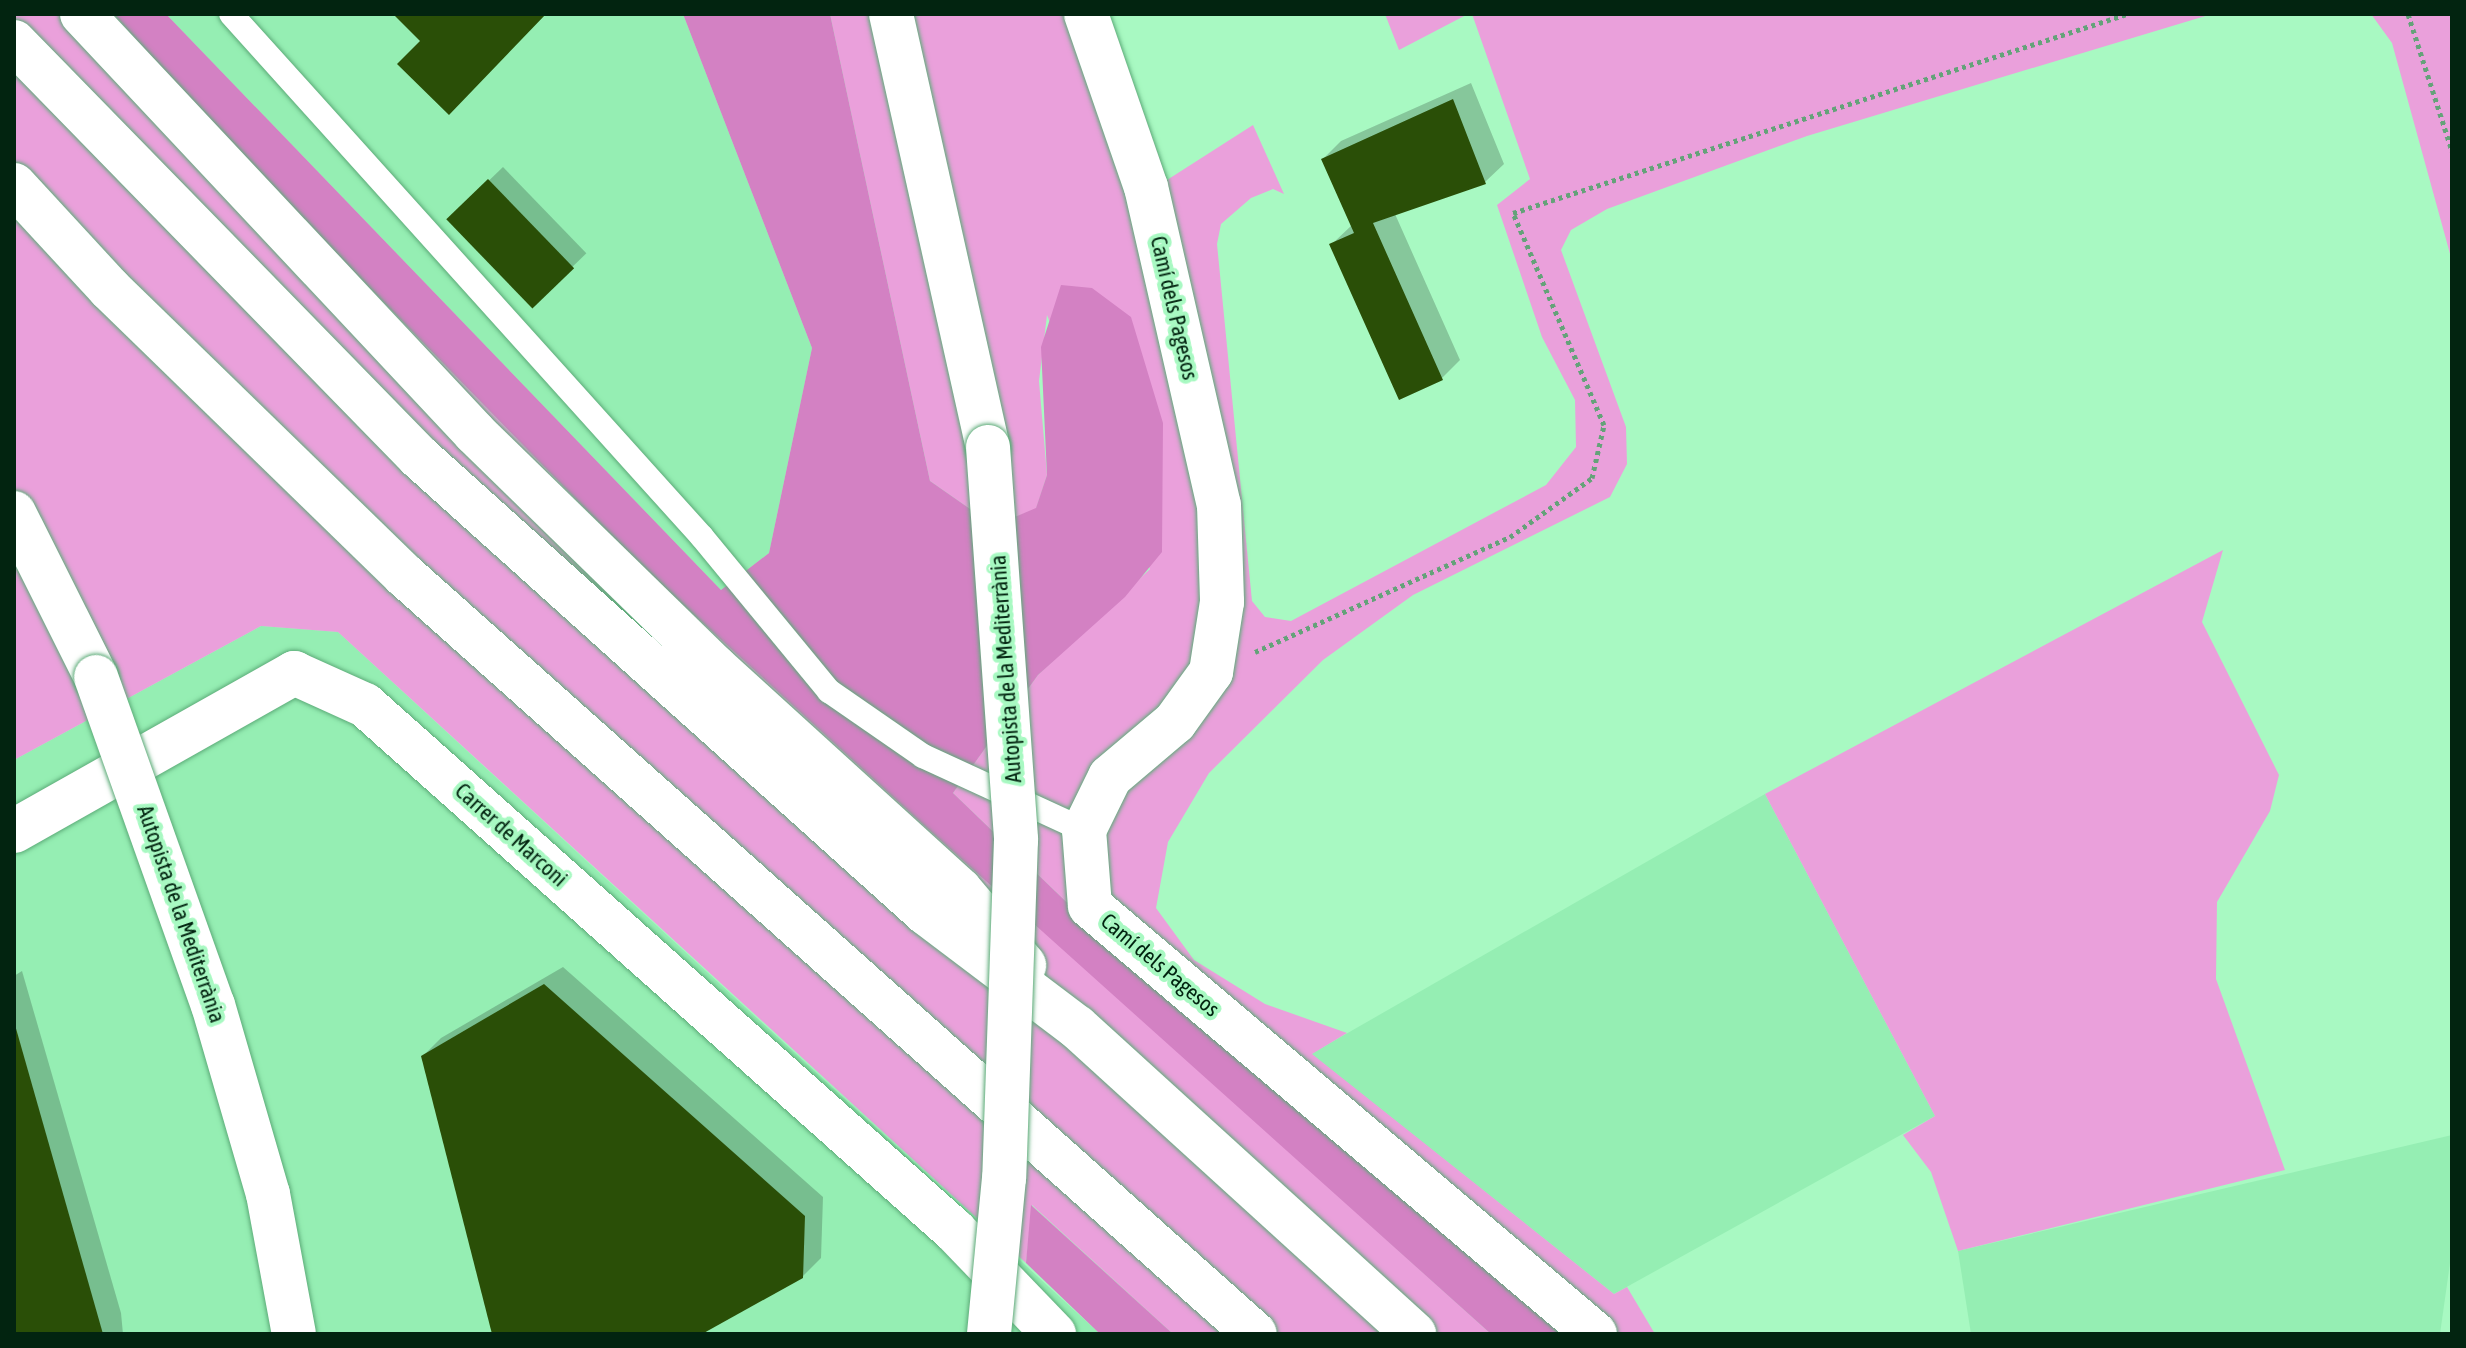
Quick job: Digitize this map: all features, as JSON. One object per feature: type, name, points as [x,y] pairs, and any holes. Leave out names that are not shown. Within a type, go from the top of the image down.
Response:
[{"type":"main road","points":[[82,14],[475,433],[715,667],[960,890],[1077,1027]]},
{"type":"main road","name":"Autopista de la Mediterrània","points":[[891,14],[988,447],[1016,840],[1004,1178],[989,1334]]},
{"type":"main road","name":"Camí dels Pagesos","points":[[1086,14],[1146,187],[1219,505],[1222,602],[1211,672],[1175,722],[1110,777],[1084,830],[1090,906],[1595,1334]]},
{"type":"main road","points":[[14,42],[419,457],[926,913],[1077,1027],[1414,1334]]},
{"type":"main road","points":[[14,185],[110,289],[416,585],[1255,1334]]},
{"type":"main road","name":"Autopista de la Mediterrània","points":[[14,513],[96,677],[213,1005],[268,1194],[294,1334]]},
{"type":"main road","name":"Carrer de Marconi","points":[[14,831],[294,673],[365,705],[955,1231],[1054,1334]]},
{"type":"lane","points":[[231,14],[702,537],[829,691],[923,756],[1084,830]]},
{"type":"path","points":[[1211,672],[1510,537],[1592,478],[1604,425],[1513,213],[2127,14]]},
{"type":"path","points":[[2408,14],[2452,151]]},
{"type":"shaded area","points":[[14,14],[114,14],[195,109],[645,570],[1491,1334],[1173,1334],[1032,1205],[1026,1263],[338,632],[261,626],[14,760]]},
{"type":"shaded area","points":[[114,14],[166,14],[721,590],[769,553],[812,348],[683,14],[830,14],[930,481],[973,511],[1005,521],[1036,508],[1047,475],[1041,347],[1061,285],[1092,288],[1131,317],[1163,423],[1162,552],[1125,597],[1038,675],[953,793],[1162,994],[1467,1247],[1560,1334],[1491,1334],[927,828],[645,570],[195,109]]},
{"type":"shaded area","points":[[166,14],[683,14],[812,348],[769,553],[721,590]]},
{"type":"shaded area","points":[[830,14],[1109,14],[1167,180],[1253,125],[1284,194],[1273,189],[1251,198],[1221,224],[1217,244],[1252,601],[1265,617],[1291,621],[1546,485],[1576,447],[1575,400],[1542,337],[1497,205],[1530,179],[1472,14],[2212,14],[1807,136],[1607,209],[1571,230],[1561,250],[1626,427],[1627,464],[1610,497],[1413,595],[1323,660],[1209,773],[1168,842],[1156,908],[1194,960],[1265,1004],[1347,1033],[1312,1054],[1614,1294],[1627,1287],[1655,1334],[1560,1334],[1467,1247],[1162,994],[953,793],[1038,675],[1150,569],[1047,315],[1039,381],[1047,475],[1036,509],[1005,521],[973,511],[930,481]]},
{"type":"shaded area","points":[[1385,14],[1468,14],[1399,50]]},
{"type":"shaded area","points":[[2371,14],[2452,14],[2452,261],[2392,43]]},
{"type":"shaded area","points":[[2223,550],[2202,622],[2279,775],[2270,811],[2217,902],[2216,979],[2285,1170],[1958,1251],[1931,1172],[1903,1135],[1935,1116],[1765,794]]},
{"type":"shaded area","points":[[261,626],[338,632],[1100,1334],[14,1334],[14,760]]},
{"type":"shaded area","points":[[1765,794],[1935,1116],[1614,1294],[1311,1054]]},
{"type":"shaded area","points":[[2452,1135],[2452,1249],[2440,1334],[1971,1334],[1958,1251]]},
{"type":"shaded area","points":[[1031,1205],[1173,1334],[1100,1334],[1026,1263]]},
{"type":"building","points":[[393,14],[546,14],[449,115],[397,64],[420,41]]},
{"type":"building","points":[[1453,99],[1486,184],[1373,223],[1443,380],[1399,400],[1329,244],[1354,233],[1321,159]]},
{"type":"building","points":[[488,179],[574,268],[532,308],[446,219]]},
{"type":"building","points":[[544,984],[805,1216],[803,1278],[702,1334],[492,1334],[421,1056]]},
{"type":"building","points":[[15,1025],[103,1334],[14,1334]]}]
